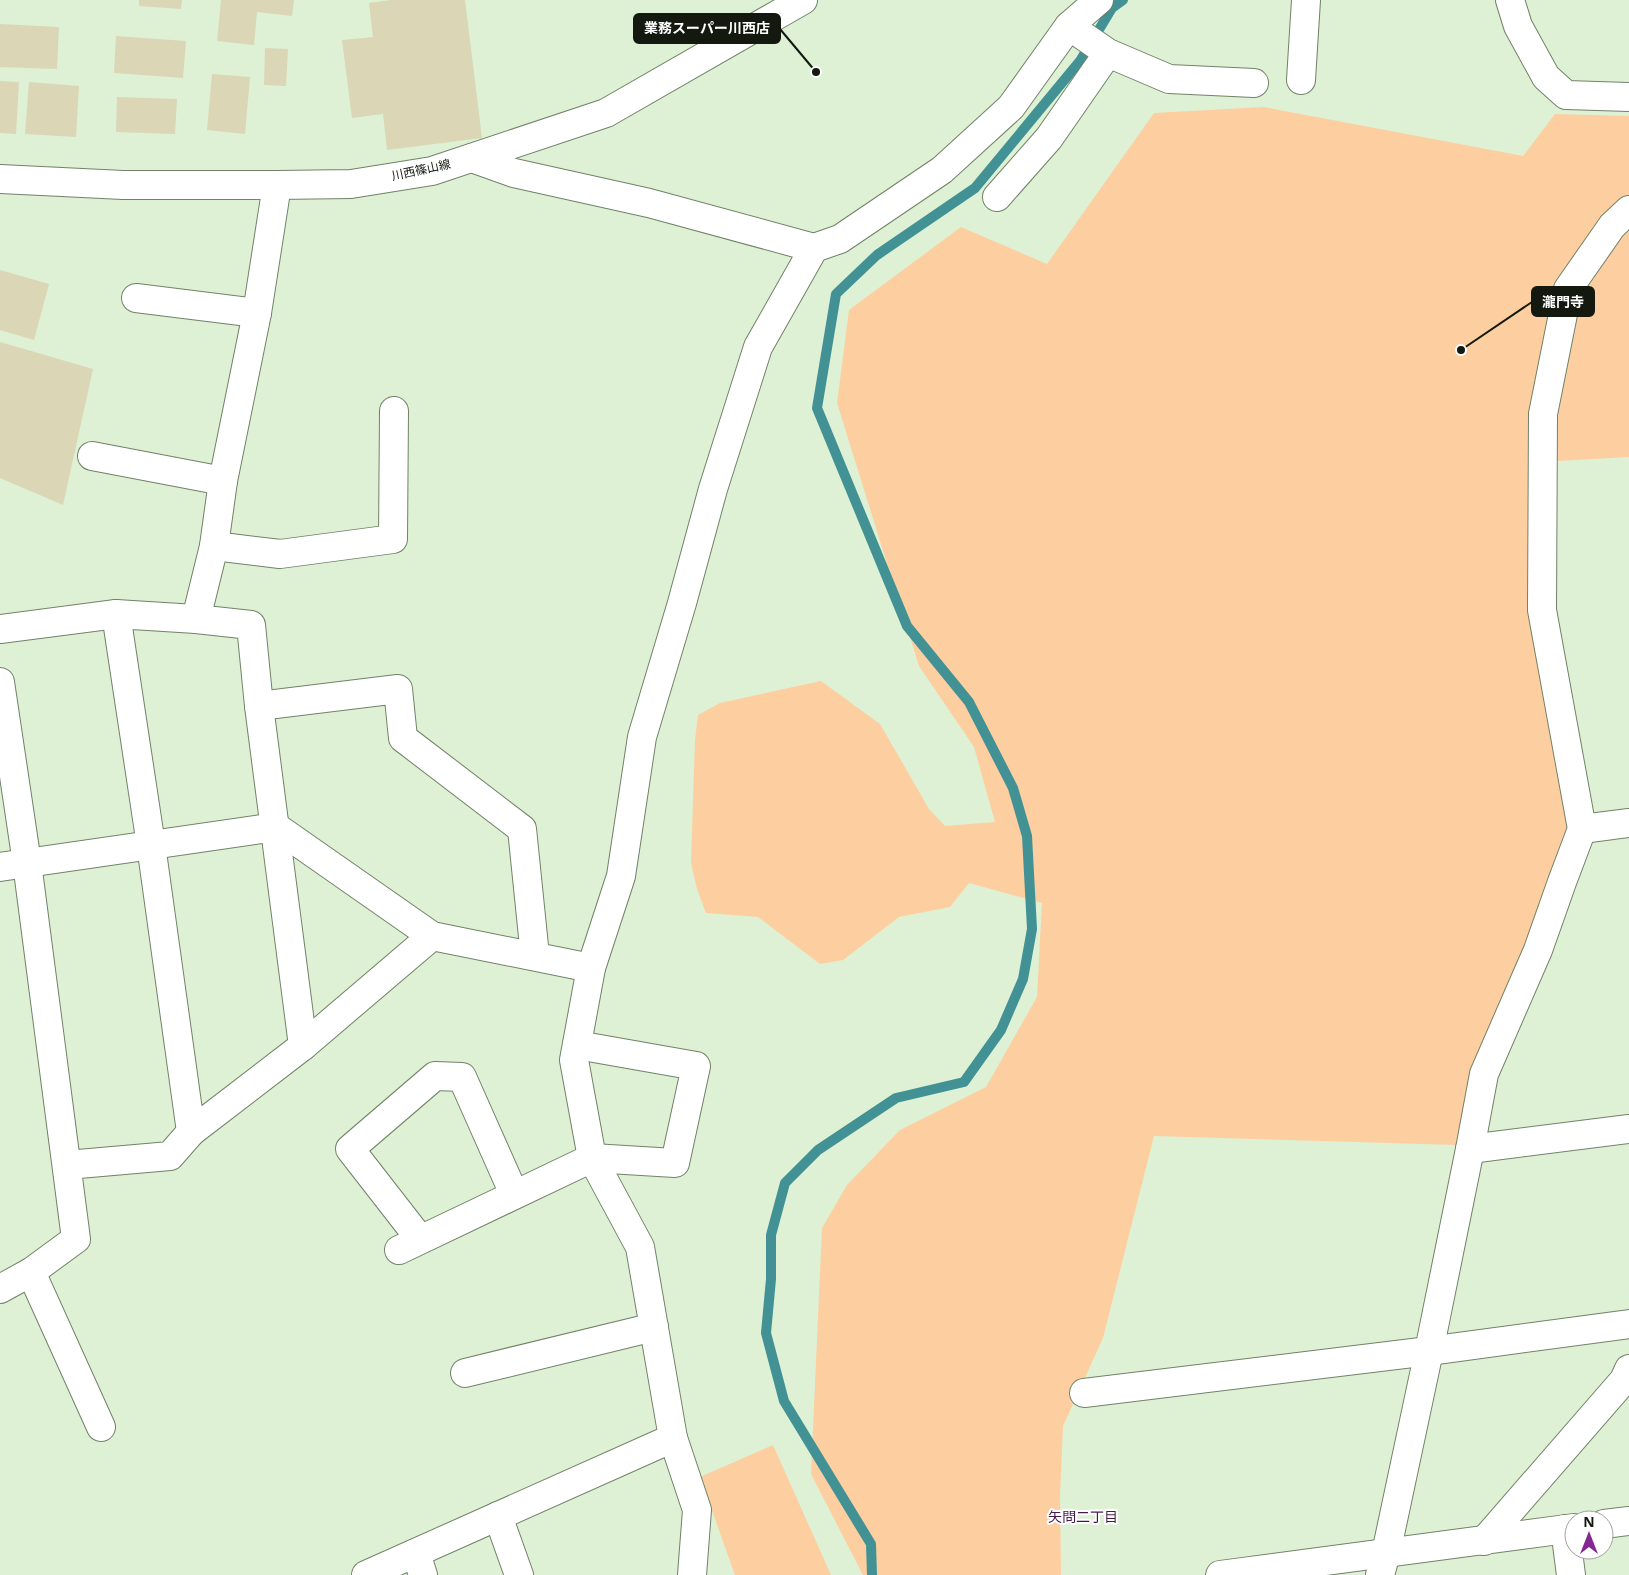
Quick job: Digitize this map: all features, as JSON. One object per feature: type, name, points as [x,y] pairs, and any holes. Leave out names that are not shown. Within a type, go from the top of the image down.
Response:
[{"type":"street","name":"川西篠山線","points":[[0,179],[124,185],[351,184],[432,171],[606,113],[804,0]]},
{"type":"street","points":[[472,158],[514,173],[649,203],[814,248],[840,239],[942,170],[1011,107],[1069,26],[1099,0]]},
{"type":"street","points":[[1301,80],[1306,0]]},
{"type":"street","points":[[1510,0],[1518,26],[1546,77],[1566,95],[1629,97]]},
{"type":"street","points":[[1069,26],[1108,53],[1169,79],[1254,83]]},
{"type":"street","points":[[997,197],[1049,138],[1108,53]]},
{"type":"street","points":[[196,619],[214,546],[222,481],[257,313],[277,185]]},
{"type":"street","points":[[1383,1564],[1429,1351],[1484,1074],[1538,950],[1582,830],[1542,610],[1543,414],[1568,289],[1612,226],[1629,210]]},
{"type":"street","points":[[692,1575],[697,1510],[673,1438],[640,1247],[592,1158],[574,1060],[591,968],[620,876],[642,737],[713,489],[758,347],[814,248]]},
{"type":"street","points":[[136,298],[257,313]]},
{"type":"street","points":[[214,546],[280,554],[393,539],[394,411]]},
{"type":"street","points":[[92,456],[222,481]]},
{"type":"street","points":[[116,614],[151,845],[191,1132]]},
{"type":"street","points":[[0,629],[116,614],[196,619],[251,625],[259,706],[304,1046]]},
{"type":"street","points":[[0,682],[27,863],[76,1239],[31,1272],[0,1289]]},
{"type":"street","points":[[259,706],[398,690],[403,738],[522,829],[535,956]]},
{"type":"street","points":[[1582,830],[1629,823]]},
{"type":"street","points":[[0,868],[276,827],[432,936],[591,968]]},
{"type":"street","points":[[67,1165],[170,1156],[191,1132],[304,1046],[432,936]]},
{"type":"street","points":[[514,1194],[462,1077],[435,1076],[350,1149],[409,1244],[592,1158],[675,1163],[696,1066],[577,1045]]},
{"type":"street","points":[[1470,1149],[1629,1129]]},
{"type":"street","points":[[31,1272],[101,1427]]},
{"type":"street","points":[[1084,1393],[1429,1351],[1629,1324]]},
{"type":"street","points":[[465,1373],[654,1327]]},
{"type":"street","points":[[1484,1541],[1624,1380],[1629,1369]]},
{"type":"street","points":[[366,1575],[419,1564],[498,1516],[673,1438]]},
{"type":"street","points":[[498,1516],[519,1575]]},
{"type":"street","points":[[1614,1523],[1629,1521]]},
{"type":"street","points":[[1220,1575],[1383,1564],[1484,1541],[1564,1529]]},
{"type":"street","points":[[1570,1560],[1570,1575]]},
{"type":"shaded area","points":[[1264,107],[1523,156],[1555,114],[1629,116],[1629,457],[1557,461],[1531,537],[1577,829],[1458,1145],[1154,1136],[1103,1338],[1063,1426],[1060,1496],[1061,1575],[863,1575],[811,1474],[822,1228],[847,1185],[900,1130],[986,1087],[1037,997],[1042,903],[969,883],[950,907],[899,917],[843,960],[820,964],[758,917],[706,913],[697,889],[691,863],[695,740],[698,715],[720,703],[821,681],[880,724],[929,809],[945,826],[995,822],[974,747],[919,666],[837,403],[849,310],[961,227],[1047,264],[1154,113]]},
{"type":"shaded area","points":[[773,1445],[831,1575],[735,1575],[700,1477]]},
{"type":"building","points":[[139,0],[182,0],[181,9],[139,6]]},
{"type":"building","points":[[221,0],[294,0],[292,16],[257,12],[254,45],[217,41]]},
{"type":"building","points":[[391,0],[465,0],[482,138],[387,150],[383,114],[352,118],[342,40],[373,37],[369,3]]},
{"type":"building","points":[[0,24],[59,27],[57,69],[0,67]]},
{"type":"building","points":[[116,36],[186,41],[183,78],[114,73]]},
{"type":"building","points":[[265,48],[288,49],[286,86],[264,85]]},
{"type":"building","points":[[212,74],[250,77],[245,134],[207,130]]},
{"type":"building","points":[[0,81],[19,82],[16,134],[0,133]]},
{"type":"building","points":[[29,82],[79,86],[76,137],[25,134]]},
{"type":"building","points":[[117,97],[177,99],[175,134],[116,132]]},
{"type":"building","points":[[0,270],[49,284],[34,340],[0,330]]},
{"type":"building","points":[[0,342],[93,369],[63,505],[0,478]]},
{"type":"waterway","points":[[872,1575],[871,1544],[784,1401],[766,1333],[771,1279],[771,1235],[785,1183],[818,1150],[896,1098],[964,1082],[1001,1030],[1023,979],[1032,929],[1027,836],[1013,788],[969,702],[907,626],[817,408],[836,294],[877,255],[975,188],[1080,61],[1112,8],[1123,0]]},
{"type":"place","name":"業務スーパー川西店","points":[[816,72]]},
{"type":"place","name":"瀧門寺","points":[[1461,350]]},
{"type":"district","name":"矢問二丁目","points":[[1083,1517]]}]
